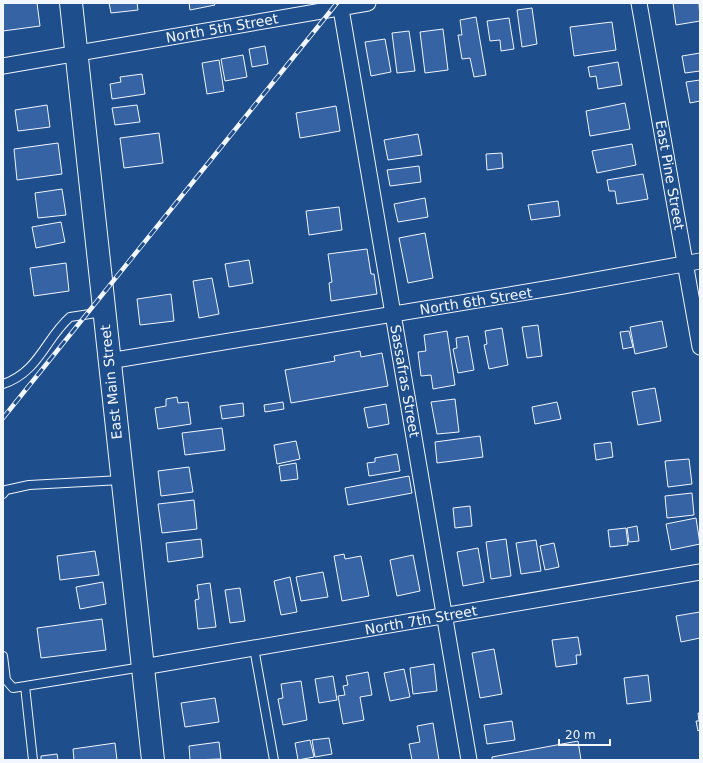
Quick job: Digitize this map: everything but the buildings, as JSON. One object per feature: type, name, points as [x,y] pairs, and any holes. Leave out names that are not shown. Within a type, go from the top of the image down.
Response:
[{"type":"highway","name":"East Main Street","points":[[71,3],[153,760]]},
{"type":"street","name":"North 5th Street","points":[[3,66],[340,5],[368,3]]},
{"type":"street","name":"East Pine Street","points":[[640,3],[693,263],[700,347]]},
{"type":"street","name":"Sassafras Street","points":[[340,5],[469,760]]},
{"type":"street","name":"North 6th Street","points":[[109,361],[693,263]]},
{"type":"street","name":"North 7th Street","points":[[143,667],[700,572]]},
{"type":"lane","points":[[3,384],[23,374],[38,359],[70,317],[104,312]]},
{"type":"lane","points":[[3,494],[6,490],[29,485],[122,480]]},
{"type":"lane","points":[[254,648],[274,760]]},
{"type":"lane","points":[[3,656],[6,680],[13,688],[143,667]]},
{"type":"lane","points":[[25,686],[33,760]]},
{"type":"railway","points":[[3,418],[337,3]]}]
